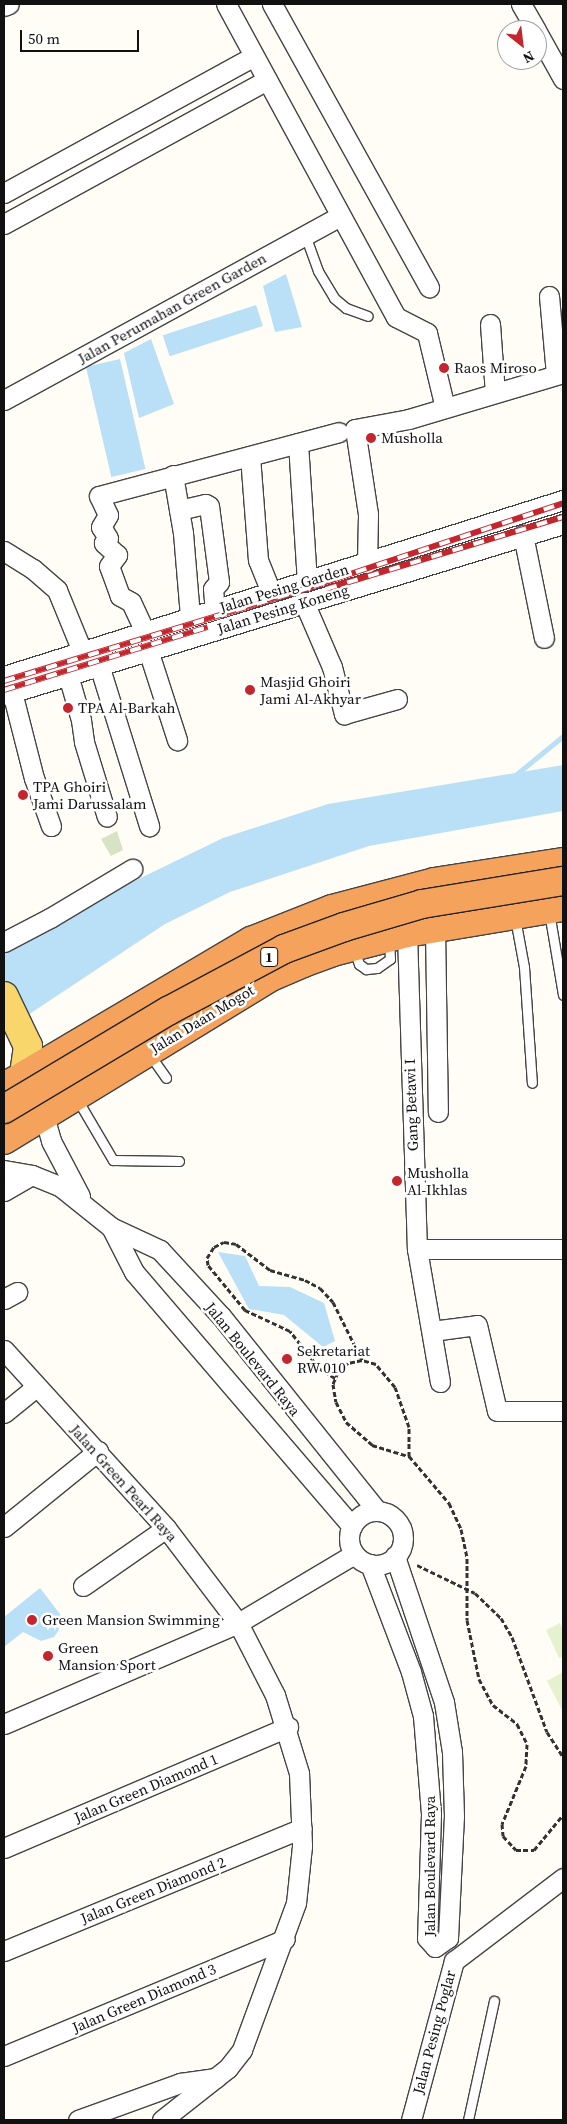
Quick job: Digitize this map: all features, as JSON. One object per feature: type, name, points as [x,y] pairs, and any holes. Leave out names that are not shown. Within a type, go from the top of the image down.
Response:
[{"type":"highway","name":"1","points":[[10,1075],[251,941],[332,909],[435,882],[563,862]]},
{"type":"highway","name":"Jalan Daan Mogot","points":[[4,1109],[168,1011],[284,949],[344,927],[422,904],[563,881]]},
{"type":"highway","name":"Jalan Daan Mogot","points":[[4,1140],[273,976],[353,946],[435,928],[515,916],[558,904]]},
{"type":"highway","name":"Jalan Daan Mogot","points":[[4,1121],[185,1015],[301,954],[423,916],[558,904]]},
{"type":"highway","points":[[4,1096],[14,1098],[44,1116]]},
{"type":"main road","points":[[4,996],[28,1046],[10,1075],[44,1116]]},
{"type":"street","points":[[4,6],[8,4]]},
{"type":"street","points":[[226,4],[396,317],[427,333],[445,408]]},
{"type":"street","points":[[272,4],[429,287]]},
{"type":"street","points":[[521,4],[530,20]]},
{"type":"street","points":[[547,51],[563,79]]},
{"type":"street","points":[[4,193],[254,56]]},
{"type":"street","points":[[216,76],[229,82],[232,95],[229,101]]},
{"type":"street","points":[[4,224],[267,80]]},
{"type":"street","name":"Jalan Perumahan Green Garden","points":[[4,400],[340,216]]},
{"type":"street","points":[[145,632],[130,600],[120,596],[109,564],[117,555],[104,543],[108,538],[101,528],[108,515],[98,496],[347,430],[403,421],[560,373],[549,296]]},
{"type":"street","points":[[490,324],[495,393]]},
{"type":"street","points":[[347,430],[368,514],[367,563]]},
{"type":"street","points":[[298,443],[306,581]]},
{"type":"street","points":[[250,456],[258,560],[272,592]]},
{"type":"street","points":[[173,475],[179,510],[190,618]]},
{"type":"street","name":"Jalan Pesing Garden","points":[[6,688],[82,651],[563,500]]},
{"type":"street","points":[[179,510],[205,504],[209,506],[219,582],[213,589],[215,610]]},
{"type":"street","name":"Jalan Pesing Koneng","points":[[6,688],[68,675],[563,524]]},
{"type":"street","points":[[523,535],[544,638]]},
{"type":"street","points":[[4,552],[33,569],[57,590],[82,651]]},
{"type":"street","points":[[304,602],[332,667],[343,713],[348,714],[397,699]]},
{"type":"street","points":[[148,650],[177,740]]},
{"type":"street","points":[[99,665],[149,826]]},
{"type":"street","points":[[68,675],[81,720],[84,742],[108,817]]},
{"type":"street","points":[[6,688],[51,826]]},
{"type":"street","points":[[4,942],[50,918],[132,868]]},
{"type":"street","points":[[435,928],[438,1112]]},
{"type":"street","name":"Gang Betawi I","points":[[398,936],[417,1250],[440,1382]]},
{"type":"street","name":"Jalan Boulevard Raya","points":[[44,1116],[51,1142],[68,1179],[86,1206]]},
{"type":"street","name":"Jalan Boulevard Raya","points":[[4,1170],[32,1174],[61,1187],[111,1226],[160,1250],[221,1316],[377,1511]]},
{"type":"street","points":[[4,1192],[32,1174]]},
{"type":"street","name":"Jalan Boulevard Raya","points":[[111,1226],[134,1272],[352,1526]]},
{"type":"street","points":[[417,1250],[563,1249]]},
{"type":"street","points":[[432,1331],[478,1326],[496,1411],[563,1412]]},
{"type":"street","name":"Jalan Green Pearl Raya","points":[[4,1350],[36,1387],[98,1451],[166,1528],[238,1623],[261,1666],[288,1728],[300,1774],[302,1828],[300,1884],[285,1939],[242,2050],[236,2060],[216,2078],[162,2120]]},
{"type":"street","points":[[4,1413],[36,1387]]},
{"type":"street","points":[[4,1527],[98,1451]]},
{"type":"street","points":[[4,1724],[238,1623],[362,1559],[382,1564],[396,1556],[403,1539],[400,1526],[390,1515],[377,1511],[362,1515],[352,1526],[349,1540],[362,1559]]},
{"type":"street","points":[[83,1586],[166,1528]]},
{"type":"street","name":"Jalan Boulevard Raya","points":[[362,1559],[411,1672],[423,1716],[431,1814],[427,1938],[435,1947],[448,1938],[454,1816],[452,1752],[441,1694],[396,1556]]},
{"type":"street","name":"Jalan Green Diamond 1","points":[[4,1848],[288,1728]]},
{"type":"street","name":"Jalan Green Diamond 2","points":[[4,1951],[302,1828]]},
{"type":"street","name":"Jalan Pesing Poglar","points":[[415,2119],[454,1961],[563,1878]]},
{"type":"street","name":"Jalan Green Diamond 3","points":[[4,2056],[285,1939]]},
{"type":"street","points":[[78,2120],[180,2083],[216,2078]]},
{"type":"lane","points":[[306,235],[318,271],[334,298],[346,308],[368,316]]},
{"type":"lane","points":[[558,904],[563,994]]},
{"type":"lane","points":[[515,916],[524,967],[532,1082]]},
{"type":"lane","points":[[148,1053],[166,1078]]},
{"type":"lane","points":[[76,1096],[113,1160],[179,1160]]},
{"type":"lane","points":[[468,2120],[494,2002]]},
{"type":"path","points":[[335,1378],[319,1368],[290,1331],[245,1310],[208,1265],[207,1258],[214,1247],[224,1242],[236,1244],[270,1270],[305,1280],[320,1288],[333,1302],[362,1360]]},
{"type":"path","points":[[409,1456],[409,1427],[395,1387],[376,1364],[362,1360],[348,1363],[335,1378],[336,1402],[353,1431],[384,1451],[409,1456],[441,1491],[456,1515],[465,1543],[464,1587],[470,1636],[482,1687],[493,1705],[517,1724],[528,1744],[526,1766],[502,1824],[503,1836],[516,1850],[534,1850],[563,1815]]},
{"type":"path","points":[[396,1556],[464,1587],[490,1605],[507,1627],[547,1732],[563,1757]]},
{"type":"green space","points":[[117,831],[123,850],[111,856],[101,839]]},
{"type":"green space","points":[[560,1623],[563,1631],[563,1657],[559,1658],[546,1630]]},
{"type":"green space","points":[[563,1672],[563,1712],[547,1681]]},
{"type":"water","points":[[286,274],[302,327],[275,332],[263,286]]},
{"type":"water","points":[[256,305],[263,326],[170,356],[163,335]]},
{"type":"water","points":[[151,339],[174,404],[139,418],[124,353]]},
{"type":"water","points":[[120,359],[145,469],[111,477],[86,367]]},
{"type":"water","points":[[563,765],[563,811],[369,846],[230,892],[165,924],[28,1015],[4,1027],[4,952],[50,922],[223,838],[328,804]]},
{"type":"water","points":[[218,1252],[245,1256],[259,1286],[290,1287],[324,1303],[335,1341],[323,1347],[284,1315],[249,1309]]},
{"type":"water","name":"Green Mansion Swimming","points":[[40,1588],[60,1614],[59,1630],[54,1637],[41,1641],[23,1632],[4,1647],[4,1617]]},
{"type":"waterway","points":[[513,777],[563,736]]},
{"type":"railway","points":[[4,681],[314,586],[563,503]]},
{"type":"railway","points":[[326,589],[563,517]]},
{"type":"railway","points":[[4,690],[207,627]]},
{"type":"place","name":"Raos Miroso","points":[[444,368]]},
{"type":"place","name":"Musholla","points":[[371,438]]},
{"type":"place","name":"Masjid Ghoiri Jami Al-Akhyar","points":[[250,690]]},
{"type":"place","name":"TPA Al-Barkah","points":[[68,708]]},
{"type":"place","name":"TPA Ghoiri Jami Darussalam","points":[[23,795]]},
{"type":"place","name":"Musholla Al-Ikhlas","points":[[397,1181]]},
{"type":"place","name":"Sekretariat RW 010","points":[[287,1359]]},
{"type":"place","name":"Green Mansion Swimming","points":[[32,1620]]},
{"type":"place","name":"Green Mansion Sport","points":[[48,1656]]}]
